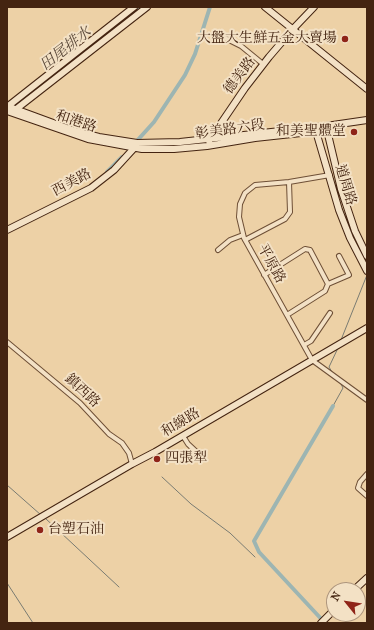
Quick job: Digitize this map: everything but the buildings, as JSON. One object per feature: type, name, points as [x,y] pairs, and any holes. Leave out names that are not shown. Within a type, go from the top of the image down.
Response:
[{"type":"street","points":[[10,110],[134,7]]},
{"type":"street","points":[[10,110],[147,7]]},
{"type":"street","points":[[265,7],[367,89]]},
{"type":"street","name":"德美路","points":[[207,146],[210,139],[263,64],[314,7]]},
{"type":"street","points":[[225,38],[241,46],[263,64]]},
{"type":"street","name":"和港路","points":[[10,110],[75,131],[134,144]]},
{"type":"street","name":"彰美路六段","points":[[174,145],[207,146],[367,120]]},
{"type":"street","name":"道周路","points":[[326,126],[341,189],[355,231],[367,256]]},
{"type":"street","name":"彰美路六段","points":[[134,144],[142,149],[210,139],[316,129]]},
{"type":"street","name":"道周路","points":[[316,129],[339,210],[350,238],[367,271]]},
{"type":"street","name":"西美路","points":[[7,230],[91,188],[114,170],[134,144]]},
{"type":"street","name":"平原路","points":[[330,175],[255,186],[245,193],[240,204],[240,217],[245,240],[312,360],[367,400]]},
{"type":"street","points":[[245,240],[285,219],[290,212],[289,182]]},
{"type":"street","points":[[218,250],[230,240],[243,235]]},
{"type":"street","points":[[264,275],[305,249],[310,250],[328,284]]},
{"type":"street","points":[[287,315],[325,291],[328,284],[349,275],[339,256]]},
{"type":"street","points":[[304,345],[311,341],[330,313]]},
{"type":"street","name":"和線路","points":[[7,537],[367,328]]},
{"type":"street","name":"鎮西路","points":[[7,342],[80,403],[109,434],[122,443],[129,453],[132,464]]},
{"type":"street","points":[[183,436],[188,444],[203,458]]},
{"type":"street","points":[[367,474],[360,482],[358,488],[367,496]]},
{"type":"waterway","name":"田尾排水","points":[[98,42],[141,7]]},
{"type":"waterway","points":[[135,143],[154,122],[185,75],[195,54],[210,7]]},
{"type":"waterway","name":"田尾排水","points":[[7,112],[37,89]]},
{"type":"waterway","points":[[107,172],[122,157]]},
{"type":"waterway","points":[[341,340],[367,275]]},
{"type":"waterway","points":[[332,372],[329,367],[338,348]]},
{"type":"waterway","points":[[333,406],[343,388],[340,382]]},
{"type":"waterway","points":[[325,623],[259,552],[254,541],[333,406]]},
{"type":"waterway","points":[[162,477],[191,504],[230,533],[255,557]]},
{"type":"waterway","points":[[7,485],[41,515]]},
{"type":"waterway","points":[[45,518],[119,587]]},
{"type":"waterway","points":[[7,583],[33,623]]},
{"type":"place","name":"大盤大生鮮五金大賣場","points":[[345,39]]},
{"type":"place","name":"和美聖體堂","points":[[354,132]]},
{"type":"place","name":"四張犁","points":[[157,459]]},
{"type":"place","name":"台塑石油","points":[[40,530]]}]
